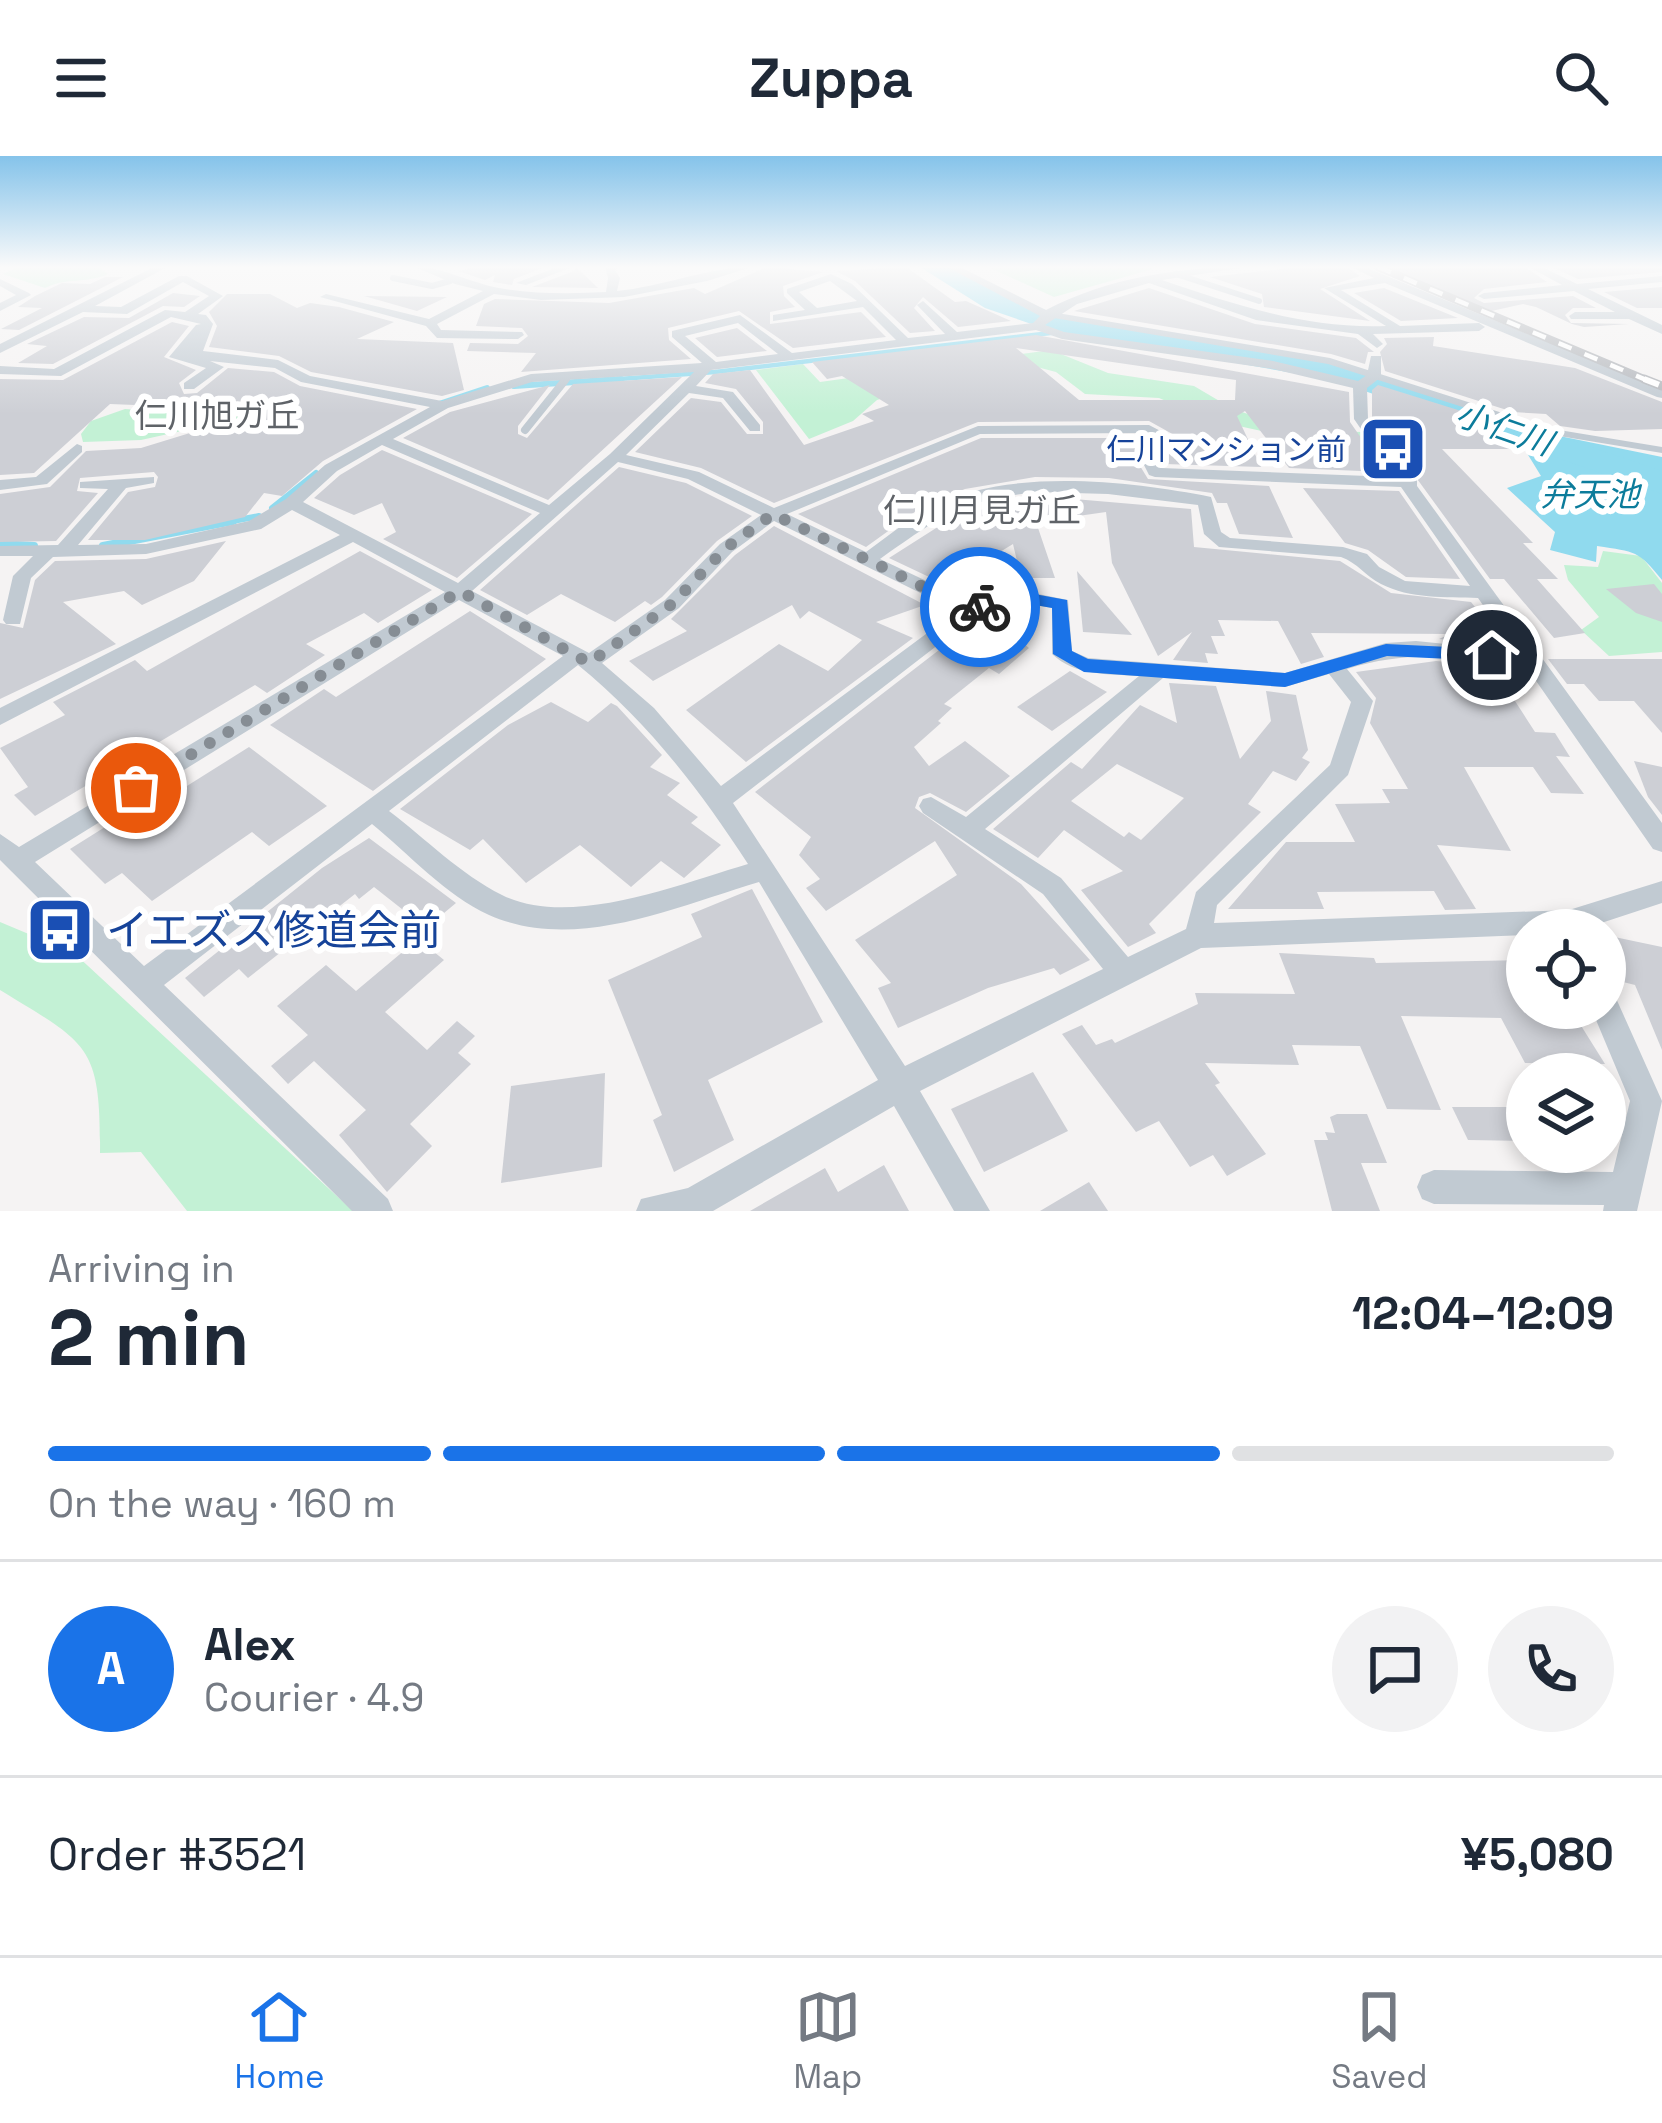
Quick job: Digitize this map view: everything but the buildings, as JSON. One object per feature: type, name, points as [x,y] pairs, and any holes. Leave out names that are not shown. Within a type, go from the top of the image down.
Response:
[{"type":"street","points":[[0,350],[64,316]]},
{"type":"street","points":[[0,370],[56,373],[163,316]]},
{"type":"street","points":[[193,316],[205,322]]},
{"type":"street","points":[[403,316],[430,323],[443,316]]},
{"type":"street","points":[[777,318],[788,316]]},
{"type":"street","points":[[878,316],[906,344]]},
{"type":"street","points":[[934,316],[954,336]]},
{"type":"street","points":[[1032,316],[1045,324],[1367,382],[1551,432],[1662,450]]},
{"type":"street","points":[[1045,324],[1063,316]]},
{"type":"street","points":[[1258,316],[1362,331],[1497,328]]},
{"type":"street","points":[[1377,316],[1395,327]]},
{"type":"street","points":[[1470,316],[1662,394]]},
{"type":"street","points":[[755,428],[728,395],[701,374],[676,334],[740,320],[790,357]]},
{"type":"street","points":[[189,386],[217,367],[175,357],[205,322]]},
{"type":"street","points":[[205,322],[206,335],[196,353],[205,357],[278,364],[307,379],[442,405]]},
{"type":"street","points":[[430,323],[437,334],[518,335]]},
{"type":"street","points":[[0,551],[146,549],[255,525],[292,503],[331,468],[442,405],[517,382],[701,374],[790,357],[1045,324],[1309,357],[1367,382]]},
{"type":"street","points":[[1362,331],[1376,352],[1361,419],[1411,484],[1482,592],[1652,811],[1662,842]]},
{"type":"street","points":[[376,1211],[8,853],[460,591],[615,457],[701,374]]},
{"type":"street","points":[[142,985],[584,659],[672,604],[726,548],[773,514],[978,430],[1149,428],[1165,437],[1149,465],[1171,475],[1411,484]]},
{"type":"street","points":[[383,440],[551,512]]},
{"type":"street","points":[[0,485],[41,481],[77,449]]},
{"type":"street","points":[[615,457],[693,476],[971,610]]},
{"type":"street","points":[[86,485],[148,480]]},
{"type":"street","points":[[13,620],[22,576],[61,550],[121,484]]},
{"type":"street","points":[[867,559],[944,508],[976,498],[1086,486],[1205,501],[1214,534],[1225,543],[1342,552],[1361,558],[1371,572],[1396,587],[1482,592]]},
{"type":"street","points":[[292,503],[584,659],[617,683],[722,798],[901,1084],[973,1211]]},
{"type":"street","points":[[0,717],[354,535]]},
{"type":"street","points":[[722,798],[971,610],[1018,596],[1061,604],[1062,654],[1084,665],[1285,680],[1386,650],[1416,648],[1531,658]]},
{"type":"street","points":[[1198,936],[1205,900],[1340,769],[1362,701],[1335,668]]},
{"type":"street","points":[[967,830],[1158,671]]},
{"type":"street","points":[[931,806],[1052,886],[1124,973]]},
{"type":"street","points":[[373,811],[498,908],[543,916],[602,914],[765,870]]},
{"type":"street","points":[[1616,909],[1662,892]]},
{"type":"street","points":[[653,1211],[694,1204],[901,1084],[1198,936],[1506,928]]},
{"type":"street","points":[[1434,1187],[1623,1200],[1646,1101],[1615,1029]]},
{"type":"lane","points":[[525,430],[565,380]]},
{"type":"green space","points":[[1051,350],[1108,373],[1194,386],[1233,409],[1299,431],[1364,432],[1374,446],[1326,445],[1211,420],[1159,398],[1085,394],[1056,372],[1007,359],[877,400],[853,421],[809,439],[756,370],[803,364],[820,382]]},
{"type":"green space","points":[[125,409],[270,419],[218,423],[141,440],[83,442],[81,434],[91,421]]},
{"type":"green space","points":[[1603,551],[1641,556],[1662,583],[1662,652],[1609,656],[1581,630],[1599,617],[1568,580],[1564,565],[1598,567]]},
{"type":"green space","points":[[0,922],[74,953],[353,1211],[187,1211],[141,1152],[100,1153],[97,1089],[83,1051],[53,1023],[0,990]]},
{"type":"water","name":"弁天池","points":[[1520,428],[1662,457],[1662,580],[1628,551],[1597,546],[1596,562],[1550,550],[1555,532],[1507,488],[1541,476],[1514,432]]},
{"type":"waterway","name":"小仁川","points":[[1036,316],[1339,372],[1662,483]]},
{"type":"waterway","points":[[603,380],[715,372],[1085,329]]},
{"type":"waterway","points":[[603,380],[621,379]]},
{"type":"waterway","points":[[514,386],[603,380]]},
{"type":"waterway","points":[[578,382],[603,380]]},
{"type":"waterway","points":[[433,406],[487,388]]},
{"type":"waterway","points":[[272,508],[316,473]]},
{"type":"waterway","points":[[217,524],[259,516]]},
{"type":"waterway","points":[[103,546],[233,521]]},
{"type":"waterway","points":[[0,544],[34,546]]},
{"type":"railway","points":[[1495,316],[1651,382]]},
{"type":"railway","points":[[1644,379],[1662,386]]},
{"type":"way so far","points":[[136,788],[460,591],[589,663],[672,604],[703,568],[773,514],[971,610],[980,607]]},
{"type":"place","name":"仁川マンション前","points":[[1393,449]]},
{"type":"place","name":"イエズス修道会前","points":[[60,930]]},
{"type":"district","name":"仁川旭ガ丘","points":[[217,416]]},
{"type":"district","name":"仁川月見ガ丘","points":[[982,511]]},
{"type":"route","points":[[980,607],[1018,596],[1061,604],[1062,654],[1084,665],[1285,680],[1386,650],[1492,655]]}]
